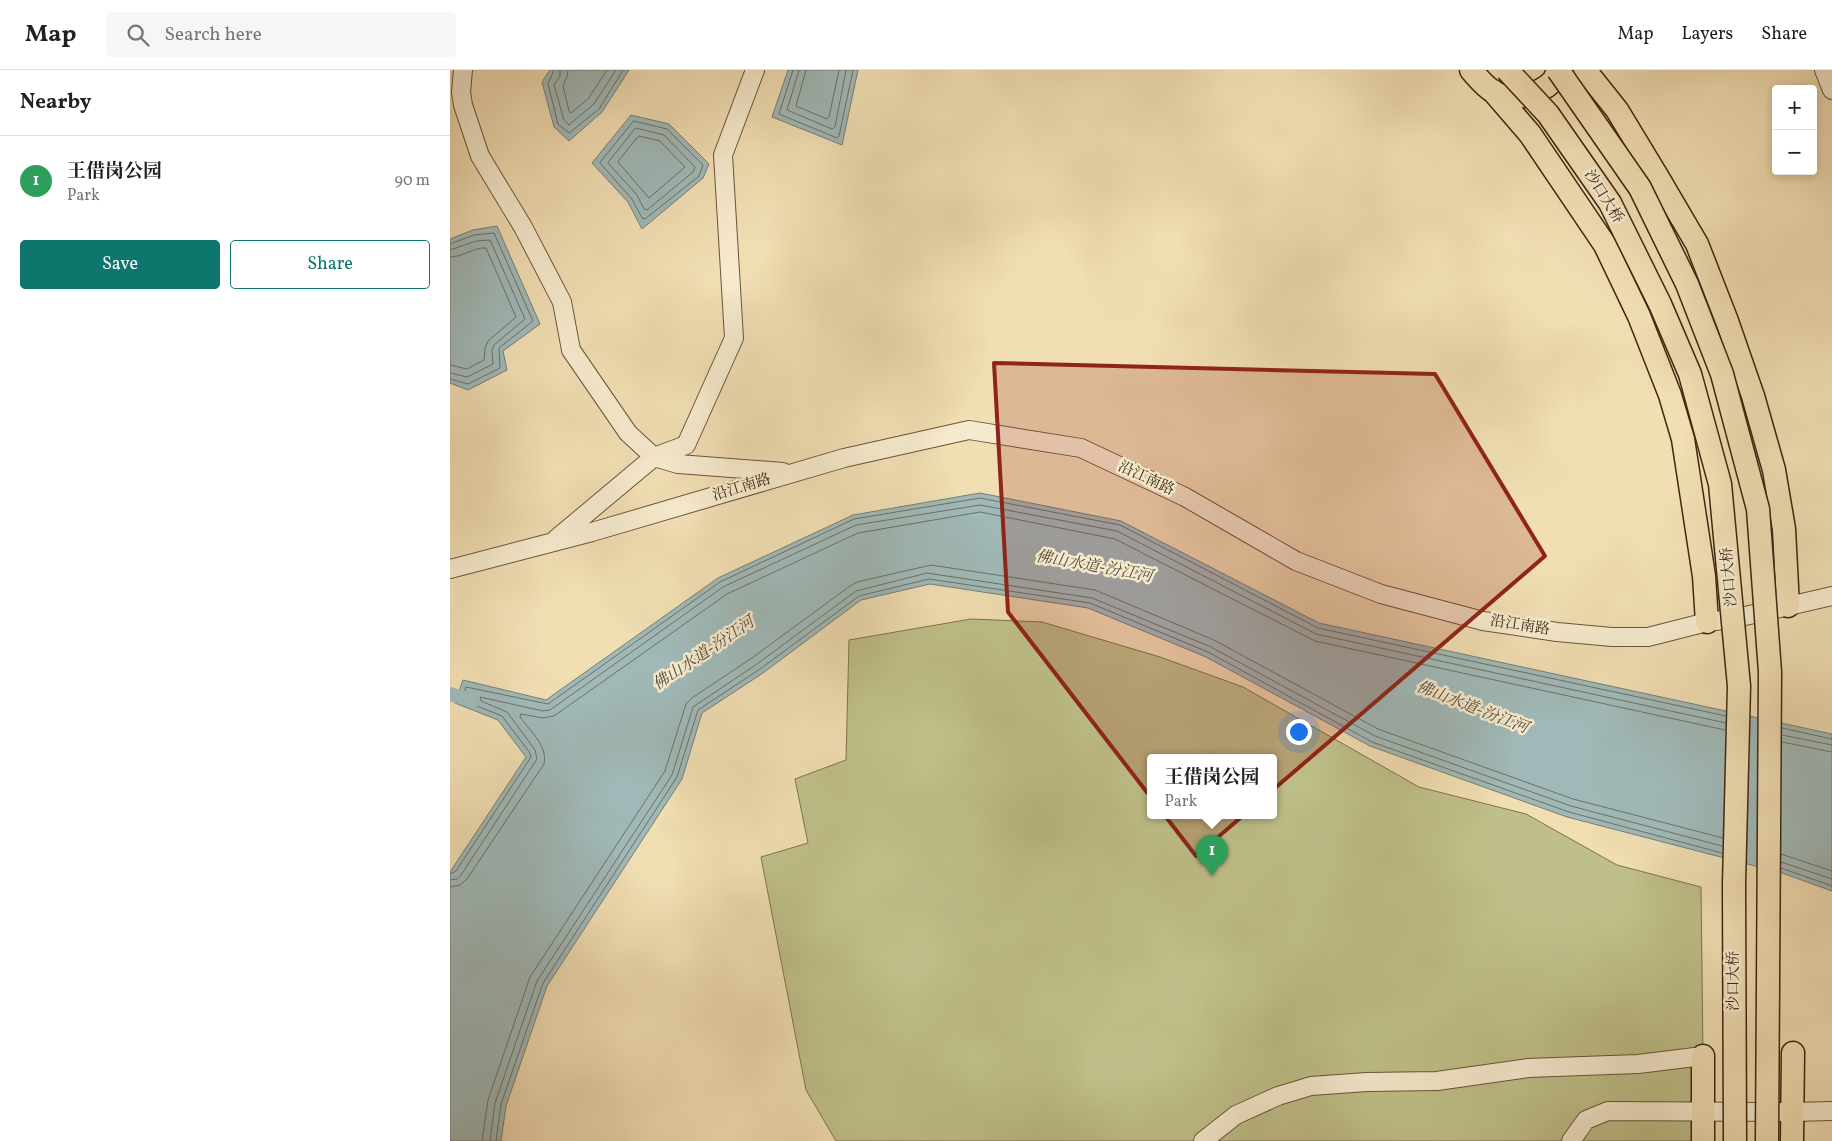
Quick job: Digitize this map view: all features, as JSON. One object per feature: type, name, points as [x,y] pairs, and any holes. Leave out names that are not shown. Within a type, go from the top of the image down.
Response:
[{"type":"main road","points":[[1471,70],[1493,91],[1530,134],[1605,245],[1639,316],[1670,395],[1683,439],[1704,576],[1707,622]]},
{"type":"main road","name":"沙口大桥","points":[[1507,70],[1548,114],[1610,203],[1660,304],[1690,374],[1720,484],[1739,686],[1734,884],[1734,1141]]},
{"type":"main road","points":[[1493,91],[1516,98],[1538,91],[1554,80],[1558,70]]},
{"type":"main road","points":[[1558,70],[1640,188],[1687,284],[1722,374],[1758,509],[1770,672],[1767,1141]]},
{"type":"main road","points":[[1585,70],[1617,110],[1697,244],[1727,321],[1774,470],[1784,529],[1788,606]]},
{"type":"main road","points":[[1792,1053],[1792,1141]]},
{"type":"main road","points":[[1703,1056],[1703,1141]]},
{"type":"street","points":[[463,70],[455,92],[463,105],[480,156],[523,227],[562,302],[571,350],[628,433],[654,457],[678,464],[794,473]]},
{"type":"street","points":[[552,543],[654,457],[686,445],[734,338],[723,155],[755,70]]},
{"type":"street","points":[[1824,70],[1832,90]]},
{"type":"street","name":"沿江南路","points":[[450,569],[552,543],[844,458],[969,430],[1081,448],[1185,497],[1296,561],[1381,594],[1483,621],[1557,632],[1612,637],[1648,637],[1707,622],[1732,620],[1832,596]]},
{"type":"street","points":[[1203,1141],[1236,1114],[1278,1096],[1312,1086],[1437,1080],[1528,1068],[1638,1064],[1703,1056]]},
{"type":"street","points":[[1571,1141],[1586,1120],[1608,1111],[1832,1111]]},
{"type":"highlighted area","points":[[994,363],[1435,374],[1545,556],[1196,856],[1008,612]]},
{"type":"green space","points":[[971,619],[1042,622],[1160,657],[1243,687],[1419,787],[1526,814],[1617,865],[1701,887],[1704,1141],[836,1141],[806,1090],[761,857],[808,843],[795,779],[846,760],[849,640]]},
{"type":"water","points":[[550,70],[629,70],[602,112],[569,141],[554,127],[542,82]]},
{"type":"water","points":[[788,70],[858,70],[842,145],[772,117]]},
{"type":"water","points":[[631,115],[669,124],[709,164],[703,178],[642,229],[628,202],[592,163]]},
{"type":"water","points":[[497,226],[540,324],[503,351],[507,370],[468,390],[450,383],[450,239],[473,230]]},
{"type":"water","name":"佛山水道-汾江河","points":[[980,493],[1121,521],[1319,623],[1832,734],[1832,891],[1782,873],[1567,817],[1370,746],[1206,657],[1088,608],[930,584],[861,600],[763,673],[702,713],[682,779],[547,986],[506,1106],[501,1141],[450,1141],[450,872],[526,757],[498,720],[455,703],[463,680],[546,700],[718,578],[853,515]]},
{"type":"waterway","points":[[450,694],[473,701]]},
{"type":"place","name":"王借岗公园","points":[[1212,876]]}]
